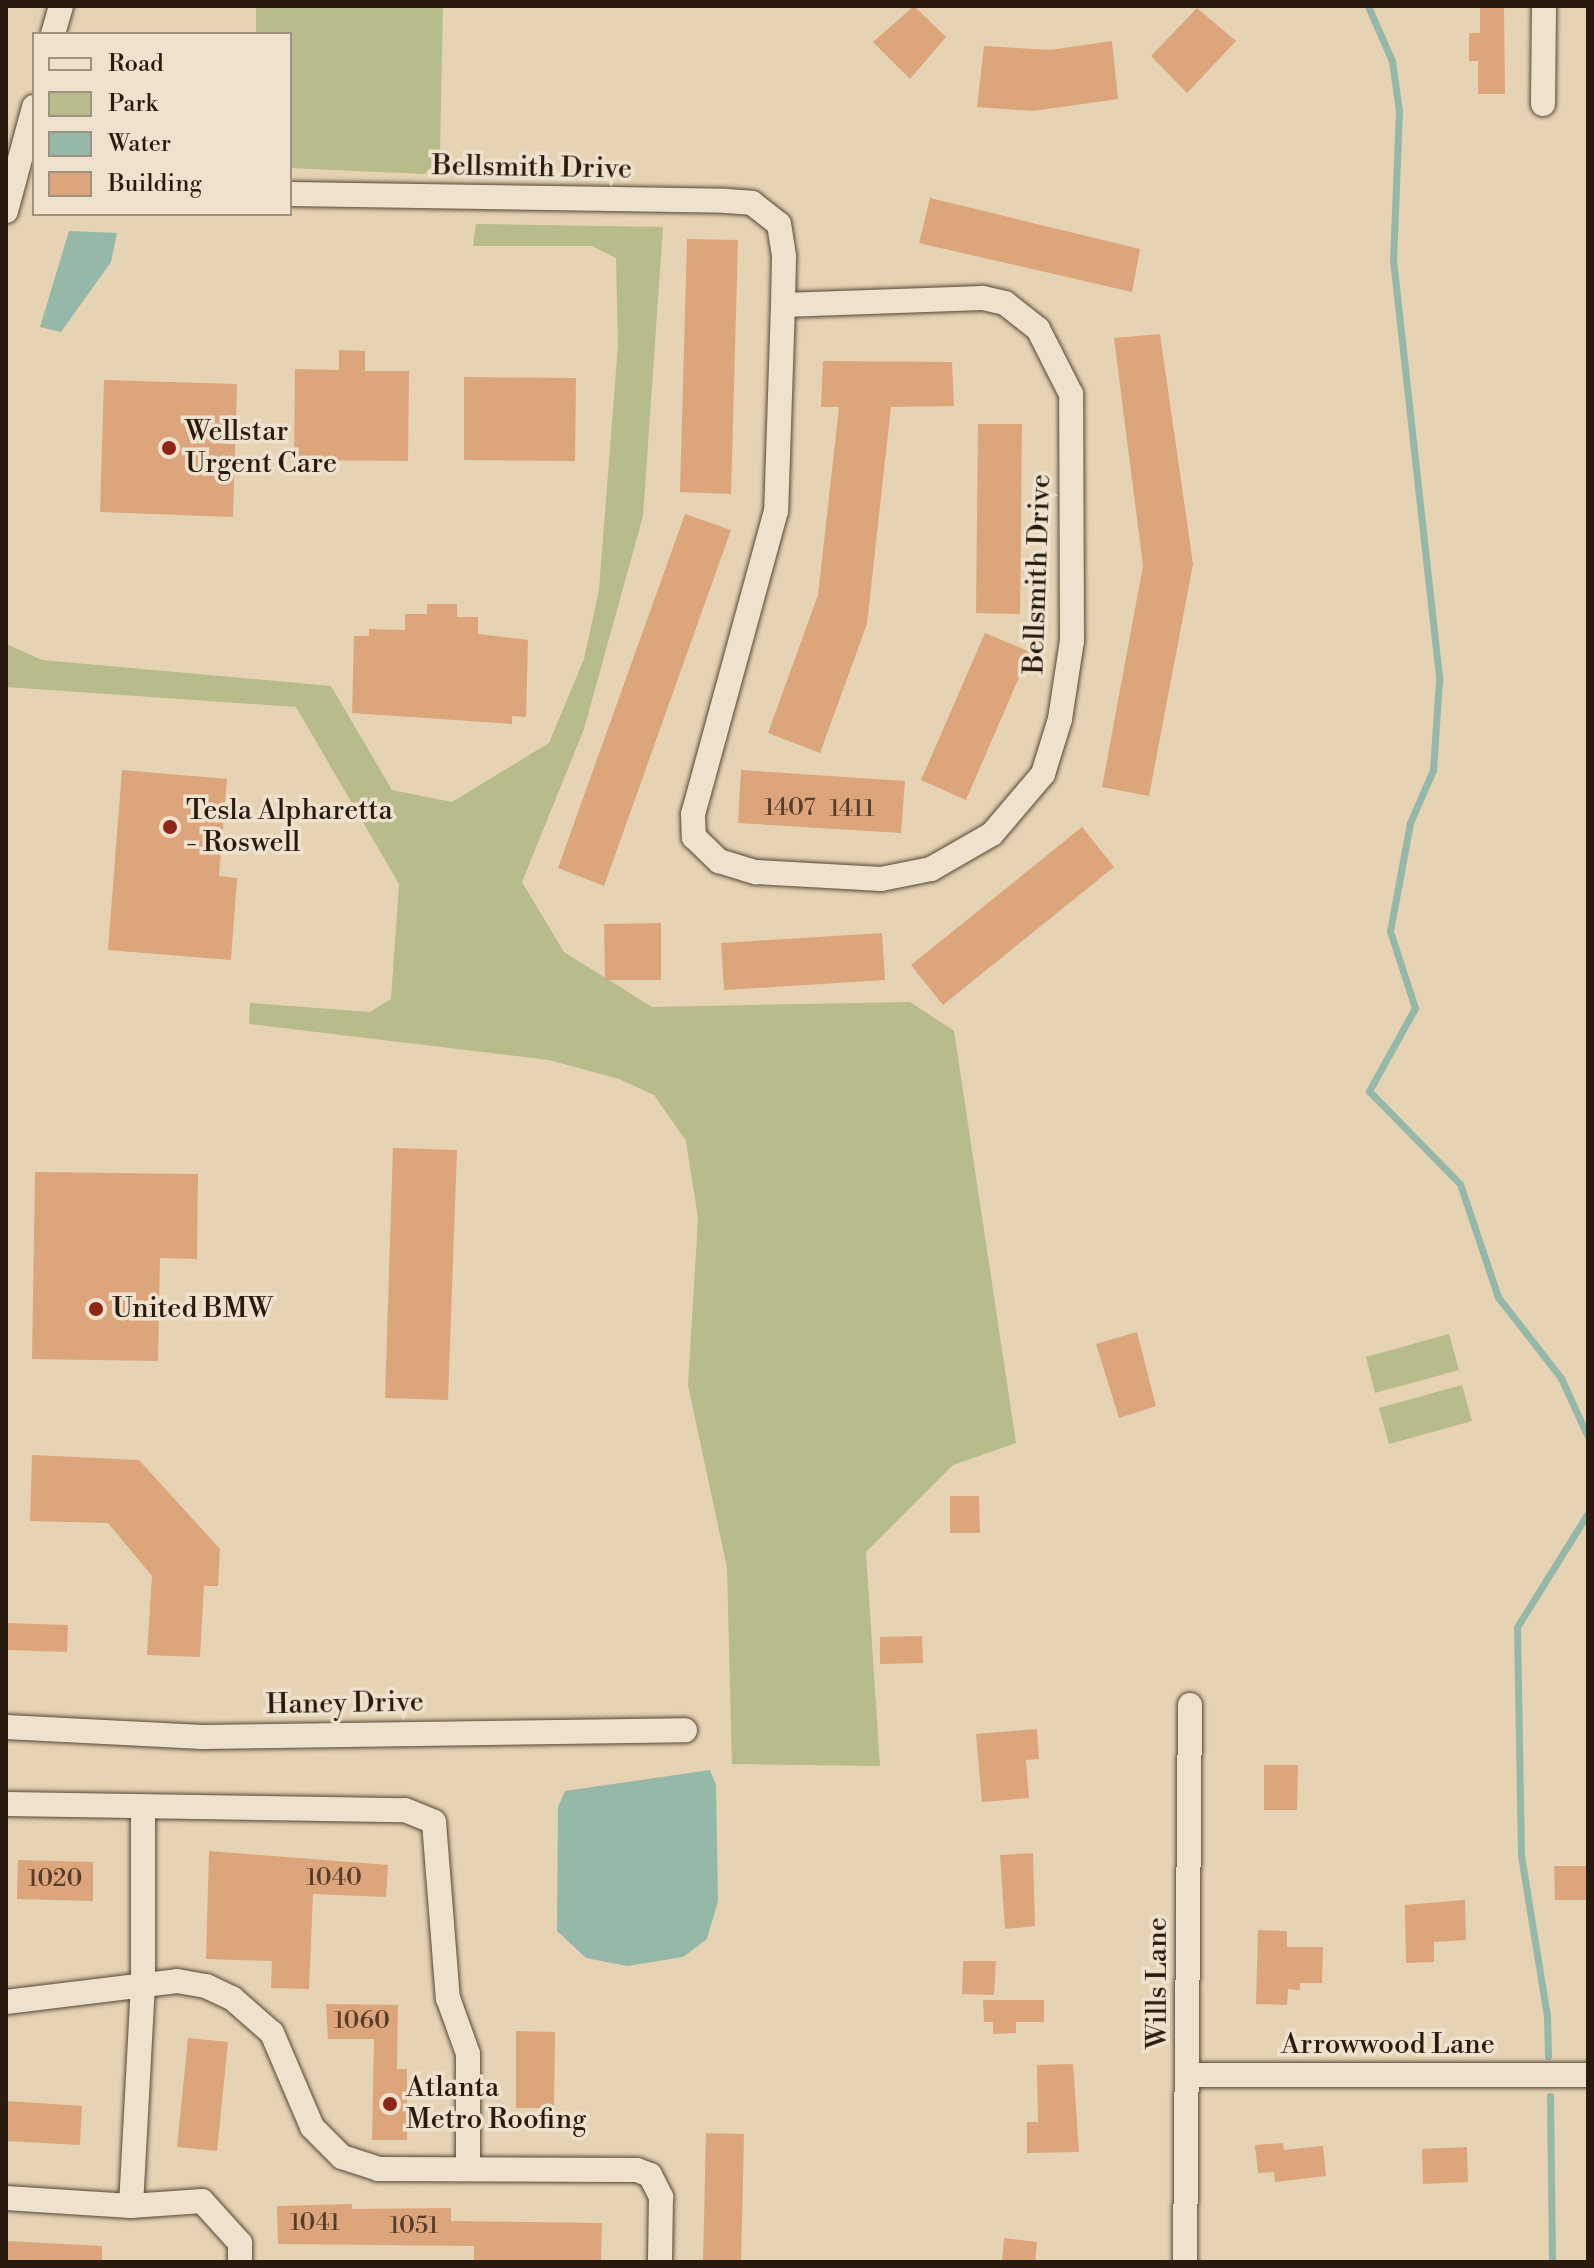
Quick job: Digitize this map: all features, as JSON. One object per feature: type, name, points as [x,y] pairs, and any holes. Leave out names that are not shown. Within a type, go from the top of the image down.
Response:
[{"type":"street","points":[[54,32],[61,6]]},
{"type":"street","points":[[1543,104],[1544,6]]},
{"type":"street","points":[[17,197],[32,118]]},
{"type":"street","name":"Bellsmith Drive","points":[[292,194],[752,203],[779,224],[783,305],[776,511],[693,814],[694,837],[719,861],[756,872],[881,879],[931,869],[992,834],[1043,774],[1060,719],[1072,641],[1071,394],[1038,329],[1005,303],[983,298],[783,305]]},
{"type":"street","name":"Wills Lane","points":[[1185,2262],[1190,1705]]},
{"type":"street","name":"Haney Drive","points":[[6,1727],[203,1737],[685,1730]]},
{"type":"street","points":[[6,1804],[405,1810],[434,1822],[448,1998],[468,2054],[468,2169]]},
{"type":"street","points":[[131,2206],[143,1984],[143,1808]]},
{"type":"street","points":[[6,2002],[143,1984],[206,1986],[256,2015],[285,2053],[312,2127],[342,2157],[378,2169],[637,2170],[650,2175],[661,2197],[660,2262]]},
{"type":"street","name":"Arrowwood Lane","points":[[1187,2075],[1588,2075]]},
{"type":"street","points":[[6,2198],[131,2206],[202,2201],[240,2243],[240,2262]]},
{"type":"green space","points":[[256,6],[443,6],[440,152],[430,169],[424,174],[292,168],[292,32],[256,32]]},
{"type":"green space","points":[[476,224],[663,227],[643,516],[584,729],[522,882],[564,952],[652,1007],[910,1002],[954,1031],[1016,1443],[953,1465],[866,1552],[880,1766],[732,1764],[727,1568],[688,1385],[698,1218],[686,1141],[654,1095],[619,1079],[549,1060],[249,1024],[250,1003],[370,1012],[391,999],[399,884],[296,707],[6,687],[6,644],[42,660],[331,686],[392,790],[452,802],[549,743],[584,659],[599,590],[618,345],[616,258],[592,246],[473,246]]},
{"type":"green space","points":[[1449,1334],[1459,1370],[1375,1393],[1366,1357]]},
{"type":"green space","points":[[1462,1385],[1472,1421],[1389,1444],[1379,1408]]},
{"type":"water","points":[[69,231],[117,233],[111,262],[61,332],[40,327]]},
{"type":"water","points":[[710,1770],[716,1785],[718,1901],[707,1939],[683,1957],[627,1966],[586,1958],[557,1931],[558,1807],[565,1791]]},
{"type":"building","points":[[914,6],[946,37],[910,79],[873,42]]},
{"type":"building","points":[[1480,6],[1504,6],[1505,94],[1478,94],[1478,61],[1469,61],[1469,33],[1480,33]]},
{"type":"building","points":[[1197,8],[1236,41],[1187,93],[1151,56]]},
{"type":"building","points":[[1112,41],[1118,99],[1033,111],[977,107],[984,46],[1050,50]]},
{"type":"building","points":[[930,198],[1140,249],[1132,292],[919,243]]},
{"type":"building","points":[[687,239],[738,240],[731,494],[680,492]]},
{"type":"building","points":[[1160,334],[1193,564],[1149,796],[1102,787],[1143,566],[1114,338]]},
{"type":"building","points":[[339,350],[365,351],[365,371],[409,371],[408,461],[294,460],[295,369],[339,370]]},
{"type":"building","points":[[823,361],[952,362],[954,406],[891,407],[867,624],[820,753],[768,733],[818,595],[839,407],[821,407]]},
{"type":"building","points":[[464,377],[576,378],[575,461],[464,460]]},
{"type":"building","name":"Wellstar Urgent Care","points":[[104,380],[237,384],[233,517],[100,512]]},
{"type":"building","points":[[978,424],[1022,424],[1020,614],[976,613]]},
{"type":"building","points":[[685,514],[731,530],[604,886],[558,868]]},
{"type":"building","points":[[427,604],[457,604],[457,617],[478,617],[478,634],[528,640],[526,717],[512,716],[512,724],[352,713],[354,636],[369,636],[369,629],[405,630],[405,614],[427,614]]},
{"type":"building","points":[[985,633],[1030,652],[966,800],[921,780]]},
{"type":"building","name":"Tesla Alpharetta - Roswell","points":[[122,770],[227,779],[219,876],[237,878],[231,960],[108,950]]},
{"type":"building","points":[[741,770],[905,781],[901,833],[738,823]]},
{"type":"building","points":[[1082,827],[1114,867],[943,1005],[911,965]]},
{"type":"building","points":[[661,923],[661,980],[605,980],[604,924]]},
{"type":"building","points":[[882,933],[885,980],[724,990],[721,943]]},
{"type":"building","points":[[393,1148],[457,1150],[448,1400],[385,1398]]},
{"type":"building","name":"United BMW","points":[[35,1172],[198,1174],[197,1259],[160,1258],[158,1361],[32,1359]]},
{"type":"building","points":[[1137,1332],[1156,1406],[1119,1418],[1096,1344]]},
{"type":"building","points":[[32,1455],[139,1460],[220,1549],[218,1586],[204,1586],[200,1657],[147,1655],[152,1576],[108,1523],[30,1521]]},
{"type":"building","points":[[950,1496],[979,1496],[980,1533],[950,1533]]},
{"type":"building","points":[[6,1623],[68,1625],[67,1652],[6,1650]]},
{"type":"building","points":[[922,1636],[923,1663],[880,1664],[880,1637]]},
{"type":"building","points":[[1037,1729],[1039,1759],[1026,1760],[1029,1798],[982,1802],[976,1734]]},
{"type":"building","points":[[1264,1765],[1298,1765],[1297,1810],[1264,1810]]},
{"type":"building","points":[[209,1851],[388,1865],[386,1897],[313,1894],[309,1989],[271,1988],[272,1961],[206,1959]]},
{"type":"building","points":[[1033,1853],[1035,1926],[1005,1929],[1000,1855]]},
{"type":"building","points":[[18,1860],[93,1862],[93,1901],[17,1899]]},
{"type":"building","points":[[1554,1866],[1588,1866],[1588,1900],[1555,1900]]},
{"type":"building","points":[[1465,1900],[1466,1940],[1434,1942],[1434,1962],[1406,1963],[1405,1905]]},
{"type":"building","points":[[1258,1930],[1287,1931],[1287,1947],[1323,1947],[1322,1983],[1300,1983],[1300,1990],[1288,1989],[1287,2005],[1256,2004]]},
{"type":"building","points":[[963,1961],[996,1961],[994,1995],[962,1994]]},
{"type":"building","points":[[983,2000],[1044,2000],[1044,2022],[1016,2022],[1016,2033],[993,2034],[993,2022],[984,2022]]},
{"type":"building","points":[[326,2004],[398,2005],[397,2069],[407,2069],[407,2140],[372,2140],[374,2039],[328,2039]]},
{"type":"building","points":[[516,2031],[555,2032],[554,2108],[516,2108]]},
{"type":"building","points":[[188,2038],[228,2042],[217,2151],[177,2147]]},
{"type":"building","points":[[1073,2064],[1079,2152],[1027,2153],[1027,2122],[1038,2122],[1037,2065]]},
{"type":"building","points":[[8,2101],[82,2106],[80,2145],[6,2141]]},
{"type":"building","points":[[706,2133],[744,2134],[741,2262],[703,2262]]},
{"type":"building","points":[[1283,2143],[1284,2150],[1323,2146],[1326,2176],[1275,2182],[1274,2172],[1258,2173],[1255,2145]]},
{"type":"building","points":[[1467,2147],[1468,2182],[1423,2184],[1422,2149]]},
{"type":"building","points":[[352,2204],[352,2209],[451,2208],[451,2221],[602,2223],[601,2262],[474,2262],[474,2246],[278,2244],[277,2206]]},
{"type":"building","points":[[1004,2238],[1037,2242],[1035,2262],[1002,2262]]},
{"type":"building","points":[[6,2241],[102,2246],[102,2262],[6,2262]]},
{"type":"waterway","points":[[1368,6],[1392,61],[1399,111],[1393,260],[1439,680],[1433,770],[1410,823],[1390,931],[1415,1008],[1369,1091],[1460,1184],[1498,1297],[1561,1378],[1588,1437]]},
{"type":"waterway","points":[[1548,2056],[1547,2016],[1521,1856],[1517,1627],[1588,1513]]},
{"type":"waterway","points":[[1550,2096],[1552,2262]]},
{"type":"place","name":"Wellstar Urgent Care","points":[[169,448]]},
{"type":"place","name":"Tesla Alpharetta - Roswell","points":[[170,827]]},
{"type":"place","name":"United BMW","points":[[96,1309]]},
{"type":"place","name":"Atlanta Metro Roofing","points":[[390,2104]]}]
